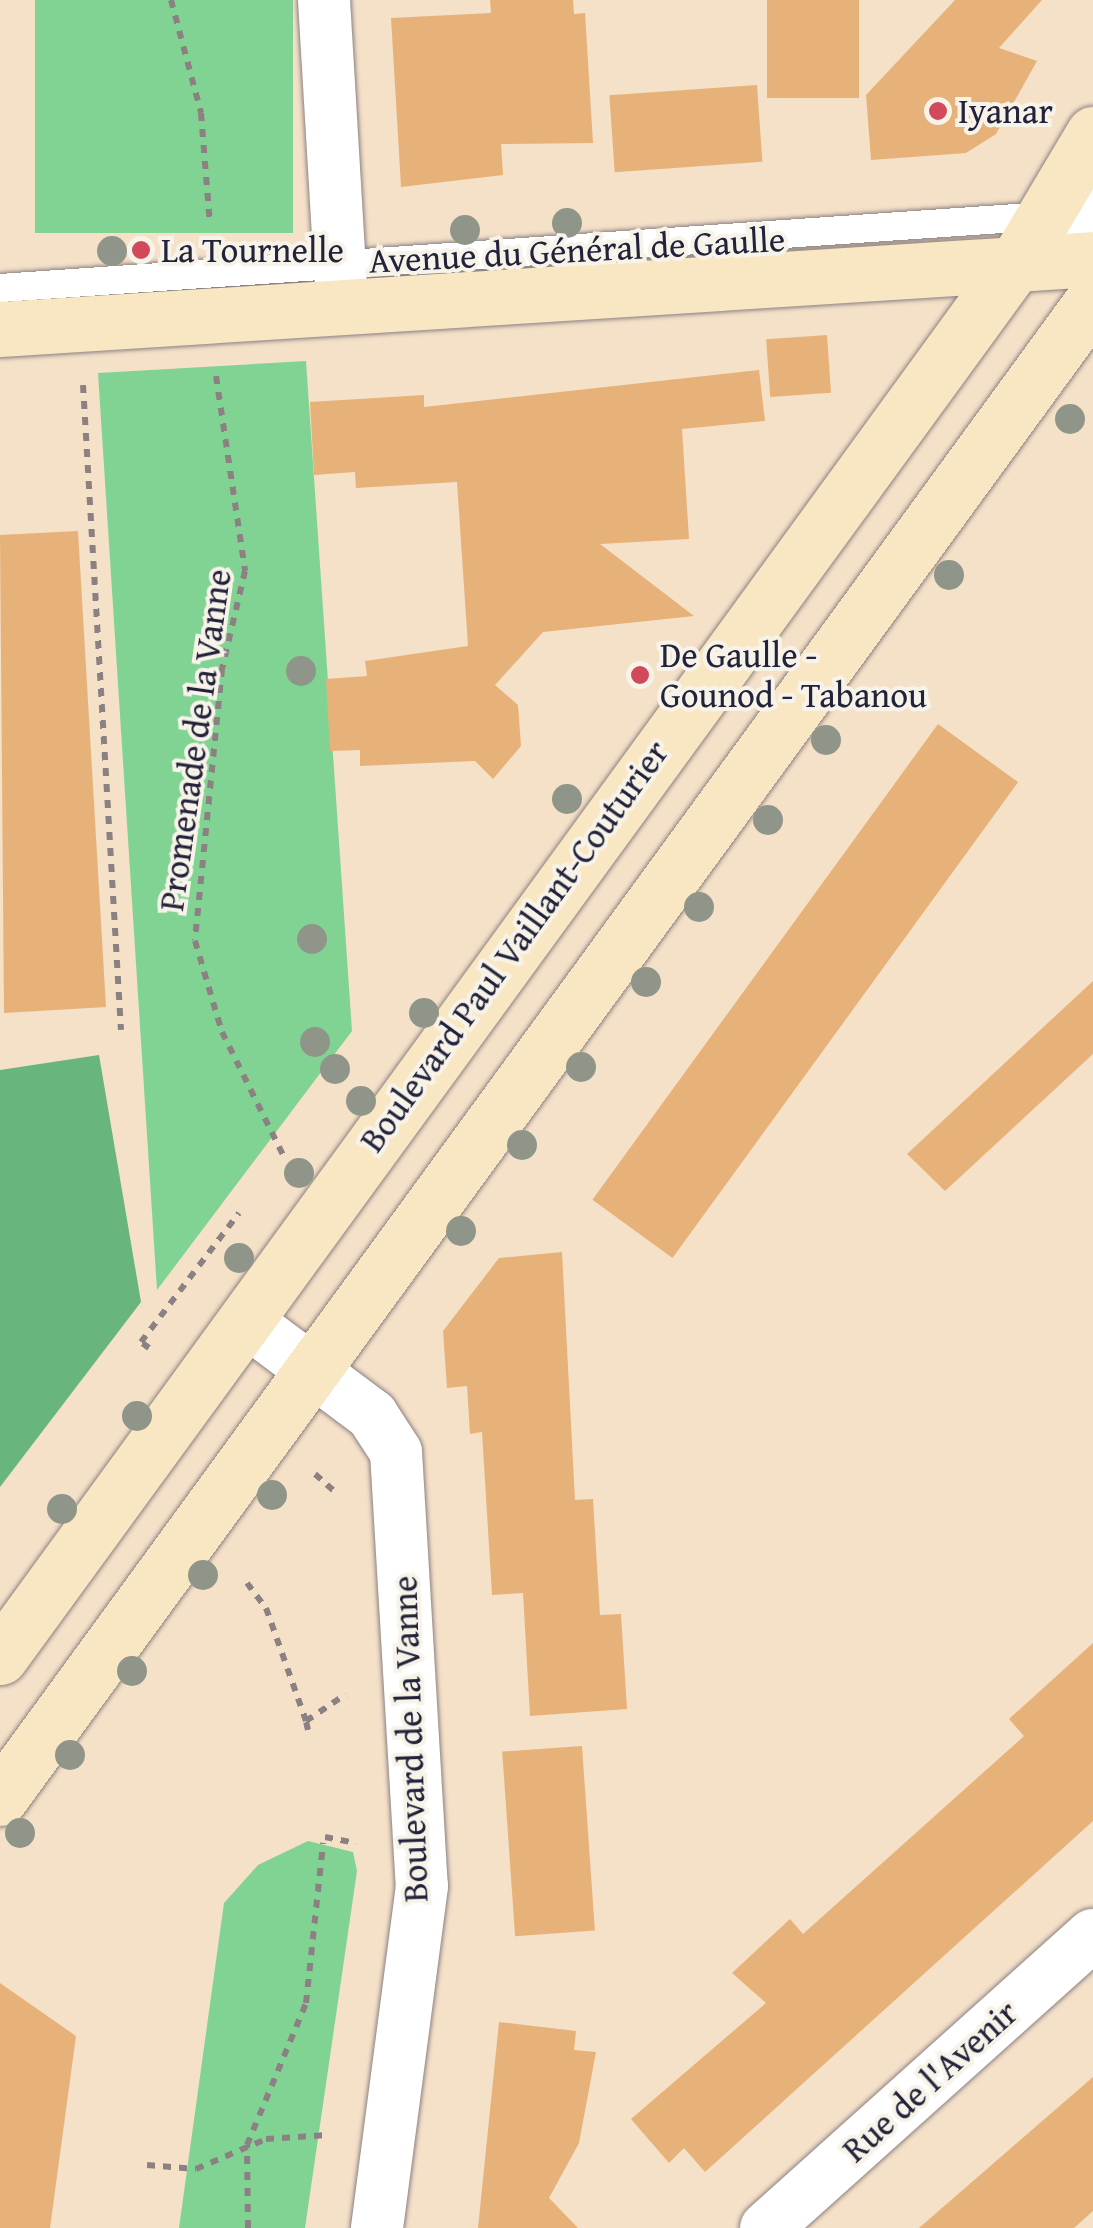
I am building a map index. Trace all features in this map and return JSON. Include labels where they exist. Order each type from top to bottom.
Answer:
[{"type":"main road","name":"Boulevard Paul Vaillant-Couturier","points":[[0,1657],[1018,260],[1070,213],[1093,134]]},
{"type":"main road","name":"Avenue du Général de Gaulle","points":[[0,329],[79,324],[340,286],[1093,259]]},
{"type":"main road","points":[[0,1798],[309,1368],[1093,300]]},
{"type":"street","points":[[324,0],[340,286]]},
{"type":"street","name":"Boulevard de la Vanne","points":[[245,1320],[387,1430],[398,1475],[422,1886],[377,2228]]},
{"type":"street","name":"Rue de l'Avenir","points":[[766,2228],[1093,1935]]},
{"type":"lane","name":"Avenue du Général de Gaulle","points":[[0,288],[340,286],[1070,213]]},
{"type":"path","points":[[171,0],[202,113],[210,235]]},
{"type":"path","points":[[79,324],[121,1030]]},
{"type":"path","name":"Promenade de la Vanne","points":[[214,360],[244,571],[222,669],[194,941],[222,1032],[286,1151],[275,1165]]},
{"type":"path","points":[[155,1353],[141,1342],[244,1207]]},
{"type":"path","points":[[247,1583],[266,1608],[306,1725],[355,1683]]},
{"type":"path","points":[[248,2228],[247,2145],[306,2003],[324,1840],[368,1851]]},
{"type":"path","points":[[146,2165],[196,2169],[247,2145],[336,2135]]},
{"type":"green space","points":[[35,0],[293,0],[293,233],[35,233]]},
{"type":"green space","points":[[306,361],[352,1031],[157,1290],[98,373]]},
{"type":"green space","points":[[99,1055],[141,1302],[0,1487],[0,1070]]},
{"type":"green space","points":[[308,1841],[353,1852],[357,1871],[305,2228],[179,2228],[224,1903],[258,1865]]},
{"type":"building","points":[[490,0],[573,0],[574,14],[585,13],[593,143],[501,144],[503,175],[401,187],[391,18],[491,13]]},
{"type":"building","points":[[767,0],[859,0],[859,98],[767,98]]},
{"type":"building","name":"Iyanar","points":[[955,0],[1042,0],[999,48],[1037,61],[996,134],[966,153],[871,160],[866,95]]},
{"type":"building","points":[[757,85],[762,162],[615,172],[609,95]]},
{"type":"building","points":[[827,335],[831,393],[770,397],[766,339]]},
{"type":"building","points":[[759,370],[765,421],[682,429],[689,539],[600,544],[694,616],[543,632],[495,685],[518,705],[521,746],[493,779],[475,761],[360,766],[360,750],[330,751],[326,679],[367,676],[365,661],[468,646],[457,482],[356,488],[355,472],[314,475],[310,402],[424,395],[424,407]]},
{"type":"building","points":[[78,531],[106,1007],[4,1013],[0,535]]},
{"type":"building","points":[[938,724],[1018,782],[672,1258],[592,1200]]},
{"type":"building","points":[[1093,981],[1093,1054],[945,1191],[907,1154]]},
{"type":"building","points":[[562,1252],[575,1500],[593,1499],[600,1615],[621,1614],[627,1709],[530,1716],[523,1593],[492,1595],[482,1432],[470,1434],[467,1386],[447,1388],[443,1331],[499,1258]]},
{"type":"building","points":[[1093,1643],[1093,1821],[705,2172],[684,2148],[669,2163],[631,2119],[766,2003],[732,1973],[790,1919],[803,1934],[1024,1736],[1009,1719]]},
{"type":"building","points":[[582,1746],[595,1931],[515,1936],[502,1752]]},
{"type":"building","points":[[0,1983],[76,2036],[50,2228],[0,2228]]},
{"type":"building","points":[[499,2022],[576,2031],[574,2050],[596,2052],[579,2143],[549,2198],[578,2228],[478,2228]]},
{"type":"building","points":[[1093,2077],[1093,2211],[1074,2228],[919,2228]]},
{"type":"place","name":"Iyanar","points":[[938,111]]},
{"type":"place","name":"La Tournelle","points":[[141,250]]},
{"type":"place","name":"De Gaulle - Gounod - Tabanou","points":[[640,675]]}]
